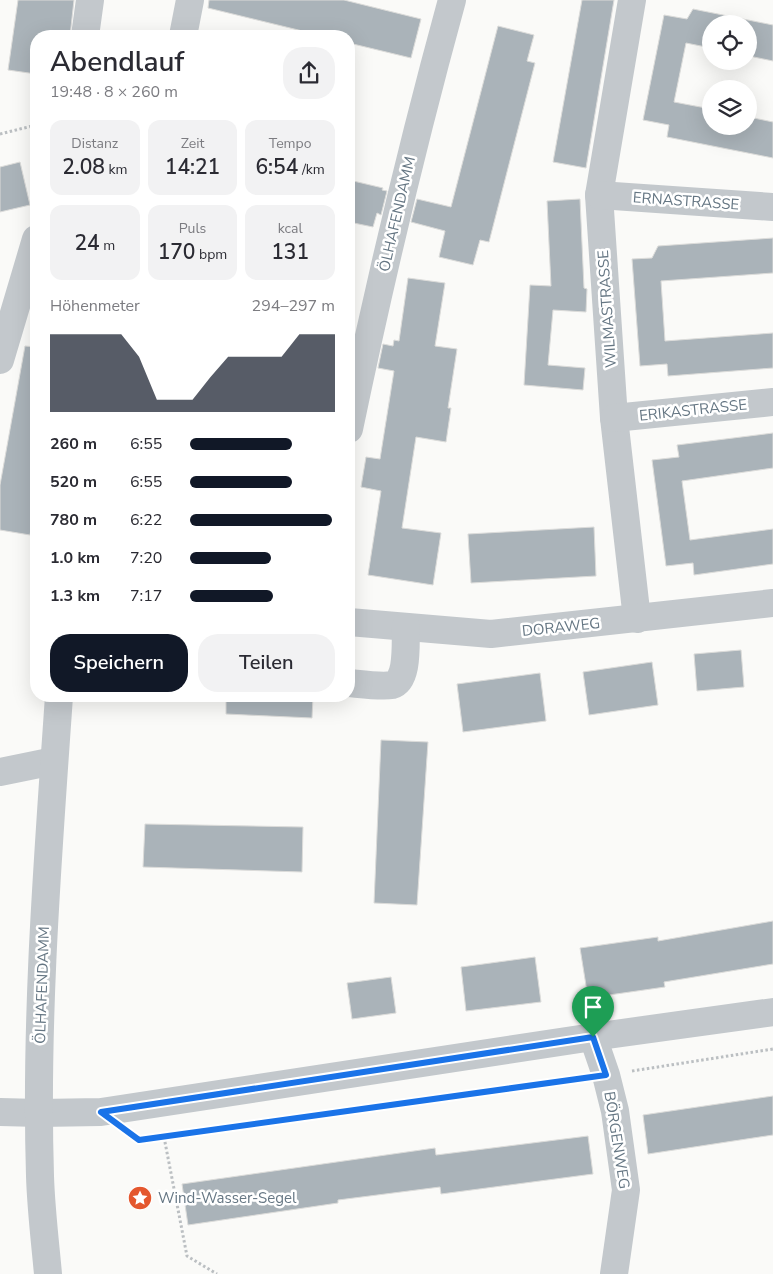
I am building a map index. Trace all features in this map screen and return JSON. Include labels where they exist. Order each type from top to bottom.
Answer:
[{"type":"street","points":[[86,30],[90,0]]},
{"type":"street","points":[[184,30],[190,0]]},
{"type":"street","name":"ÖLHAFENDAMM","points":[[355,401],[424,103],[452,0]]},
{"type":"street","name":"WILMASTRASSE","points":[[632,0],[599,195],[614,418],[637,619]]},
{"type":"street","name":"ERNASTRASSE","points":[[599,195],[773,207]]},
{"type":"street","points":[[0,360],[30,259]]},
{"type":"street","name":"ERIKASTRASSE","points":[[614,418],[773,402]]},
{"type":"street","name":"DORAWEG","points":[[355,623],[490,634],[637,619],[773,609]]},
{"type":"street","points":[[355,683],[391,685],[400,681],[404,674],[406,627]]},
{"type":"street","name":"ÖLHAFENDAMM","points":[[48,1274],[40,1178],[39,1057],[43,950],[59,702]]},
{"type":"street","points":[[0,772],[54,761]]},
{"type":"street","points":[[0,1112],[101,1112],[593,1037],[773,1012]]},
{"type":"street","name":"BÖRGENWEG","points":[[593,1037],[606,1075],[615,1111],[626,1190],[614,1274]]},
{"type":"path","points":[[0,134],[30,126]]},
{"type":"path","points":[[101,1112],[139,1140],[773,1050]]},
{"type":"path","points":[[164,1137],[187,1256],[217,1274]]},
{"type":"building","points":[[18,0],[74,0],[71,30],[30,30],[30,73],[8,70]]},
{"type":"building","points":[[209,0],[344,0],[421,19],[411,58],[355,44],[355,30],[298,30],[208,8]]},
{"type":"building","points":[[582,0],[614,0],[586,168],[553,162]]},
{"type":"building","points":[[693,9],[723,15],[702,15],[702,46],[686,43],[674,102],[702,107],[702,135],[757,135],[757,119],[773,122],[773,158],[667,137],[669,125],[643,120],[664,15],[687,19]]},
{"type":"building","points":[[757,22],[773,25],[773,61],[757,58]]},
{"type":"building","points":[[498,26],[534,35],[527,61],[535,63],[489,242],[480,240],[473,265],[439,257],[445,231],[411,222],[417,199],[451,207]]},
{"type":"building","points":[[20,162],[30,205],[0,212],[0,167]]},
{"type":"building","points":[[355,181],[383,188],[382,190],[387,191],[381,215],[377,213],[373,227],[355,223]]},
{"type":"building","points":[[580,199],[584,288],[587,289],[586,312],[553,310],[548,365],[585,368],[583,390],[524,385],[530,285],[551,286],[547,201]]},
{"type":"building","points":[[773,238],[773,273],[661,281],[665,341],[773,333],[773,368],[668,376],[667,364],[640,366],[632,259],[652,258],[658,246]]},
{"type":"building","points":[[408,278],[445,283],[435,346],[457,349],[448,408],[451,408],[446,442],[416,437],[402,528],[441,533],[433,585],[368,575],[381,491],[361,487],[366,457],[380,459],[394,371],[378,368],[383,344],[393,346],[394,340],[399,341]]},
{"type":"building","points":[[25,346],[30,346],[30,535],[0,530],[0,485]]},
{"type":"building","points":[[773,433],[773,468],[682,481],[690,540],[773,529],[773,564],[694,575],[693,563],[666,566],[652,460],[679,457],[677,445]]},
{"type":"building","points":[[594,527],[596,576],[471,583],[468,534]]},
{"type":"building","points":[[741,650],[744,687],[697,691],[694,654]]},
{"type":"building","points":[[652,662],[658,705],[589,715],[583,672]]},
{"type":"building","points":[[540,673],[546,721],[463,732],[457,684]]},
{"type":"building","points":[[226,702],[313,702],[312,718],[226,714]]},
{"type":"building","points":[[381,740],[428,742],[417,905],[374,903]]},
{"type":"building","points":[[145,824],[303,827],[302,872],[143,867]]},
{"type":"building","points":[[773,921],[773,964],[664,982],[665,987],[588,998],[580,948],[658,937],[658,941]]},
{"type":"building","points":[[535,957],[541,1002],[466,1011],[461,967]]},
{"type":"building","points":[[391,977],[396,1013],[352,1019],[347,983]]},
{"type":"building","points":[[773,1096],[773,1135],[648,1154],[643,1115]]},
{"type":"building","points":[[588,1136],[593,1174],[441,1194],[440,1187],[338,1200],[338,1203],[188,1225],[182,1184],[435,1148],[436,1155]]},
{"type":"place","name":"Wind-Wasser-Segel","points":[[140,1198]]},
{"type":"route","points":[[593,1037],[606,1075],[139,1140],[101,1112],[387,1069],[593,1037]]}]
